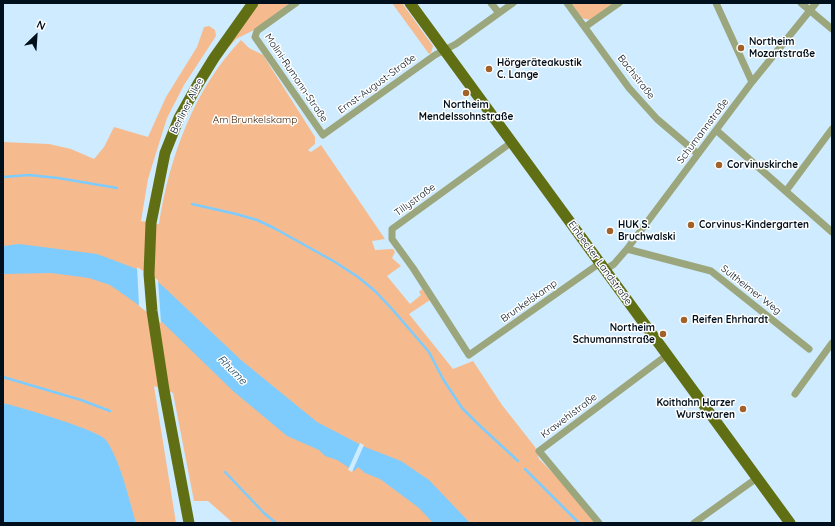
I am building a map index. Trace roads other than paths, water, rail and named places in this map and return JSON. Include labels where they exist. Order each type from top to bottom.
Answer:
[{"type":"main road","name":"Berliner Allee","points":[[189,523],[164,390],[152,311],[149,274],[151,223],[165,154],[179,118],[214,58],[253,3]]},
{"type":"main road","name":"Einbecker Landstraße","points":[[410,3],[790,523]]},
{"type":"street","name":"Molini-Rumann-Straße","points":[[296,3],[257,31],[255,36],[323,135]]},
{"type":"street","points":[[491,3],[499,13]]},
{"type":"street","name":"Ernst-August-Straße","points":[[323,135],[435,54],[456,44],[513,3]]},
{"type":"street","name":"Bachstraße","points":[[567,3],[629,88],[657,119],[698,154]]},
{"type":"street","points":[[585,27],[619,3]]},
{"type":"street","points":[[716,3],[752,82]]},
{"type":"street","points":[[801,3],[832,29]]},
{"type":"street","name":"Schumannstraße","points":[[603,267],[614,264],[627,249],[752,82],[816,3]]},
{"type":"street","points":[[786,191],[832,129]]},
{"type":"street","points":[[716,130],[832,232]]},
{"type":"street","name":"Tillystraße","points":[[469,355],[413,268],[392,239],[392,229],[512,142]]},
{"type":"street","name":"Sultheimer Weg","points":[[627,249],[711,271],[809,349]]},
{"type":"street","name":"Brunkelskamp","points":[[469,355],[603,267]]},
{"type":"street","points":[[795,394],[832,343]]},
{"type":"street","name":"Krawehlstraße","points":[[599,523],[539,451],[667,355]]},
{"type":"street","points":[[694,523],[757,478]]},
{"type":"water","name":"Rhume","points":[[19,244],[97,254],[137,269],[158,282],[241,360],[317,422],[365,447],[401,461],[429,480],[470,523],[433,523],[419,508],[380,479],[365,473],[358,467],[354,471],[337,460],[325,456],[319,450],[287,436],[233,391],[160,320],[110,285],[89,278],[51,273],[3,274],[3,246]]},
{"type":"water","points":[[3,403],[75,425],[106,440],[120,469],[136,523],[3,523]]},
{"type":"waterway","points":[[3,177],[29,175],[58,178],[117,188]]},
{"type":"waterway","points":[[192,204],[257,220],[335,262],[358,277],[375,291],[429,352],[443,379],[462,408],[518,461]]},
{"type":"waterway","points":[[3,377],[81,400],[110,411]]},
{"type":"waterway","points":[[525,469],[579,523]]},
{"type":"waterway","points":[[225,472],[264,513],[276,523]]},
{"type":"place","name":"Northeim Mozartstraße","points":[[741,48]]},
{"type":"place","name":"Hörgeräteakustik C. Lange","points":[[489,69]]},
{"type":"place","name":"Northeim Mendelssohnstraße","points":[[466,93]]},
{"type":"place","name":"Corvinuskirche","points":[[719,165]]},
{"type":"place","name":"Corvinus-Kindergarten","points":[[691,225]]},
{"type":"place","name":"HUK S. Bruchwalski","points":[[610,231]]},
{"type":"place","name":"Reifen Ehrhardt","points":[[684,320]]},
{"type":"place","name":"Northeim Schumannstraße","points":[[663,334]]},
{"type":"place","name":"Koithahn Harzer Wurstwaren","points":[[743,409]]},
{"type":"park label","name":"Am Brunkelskamp","points":[[255,120]]}]
